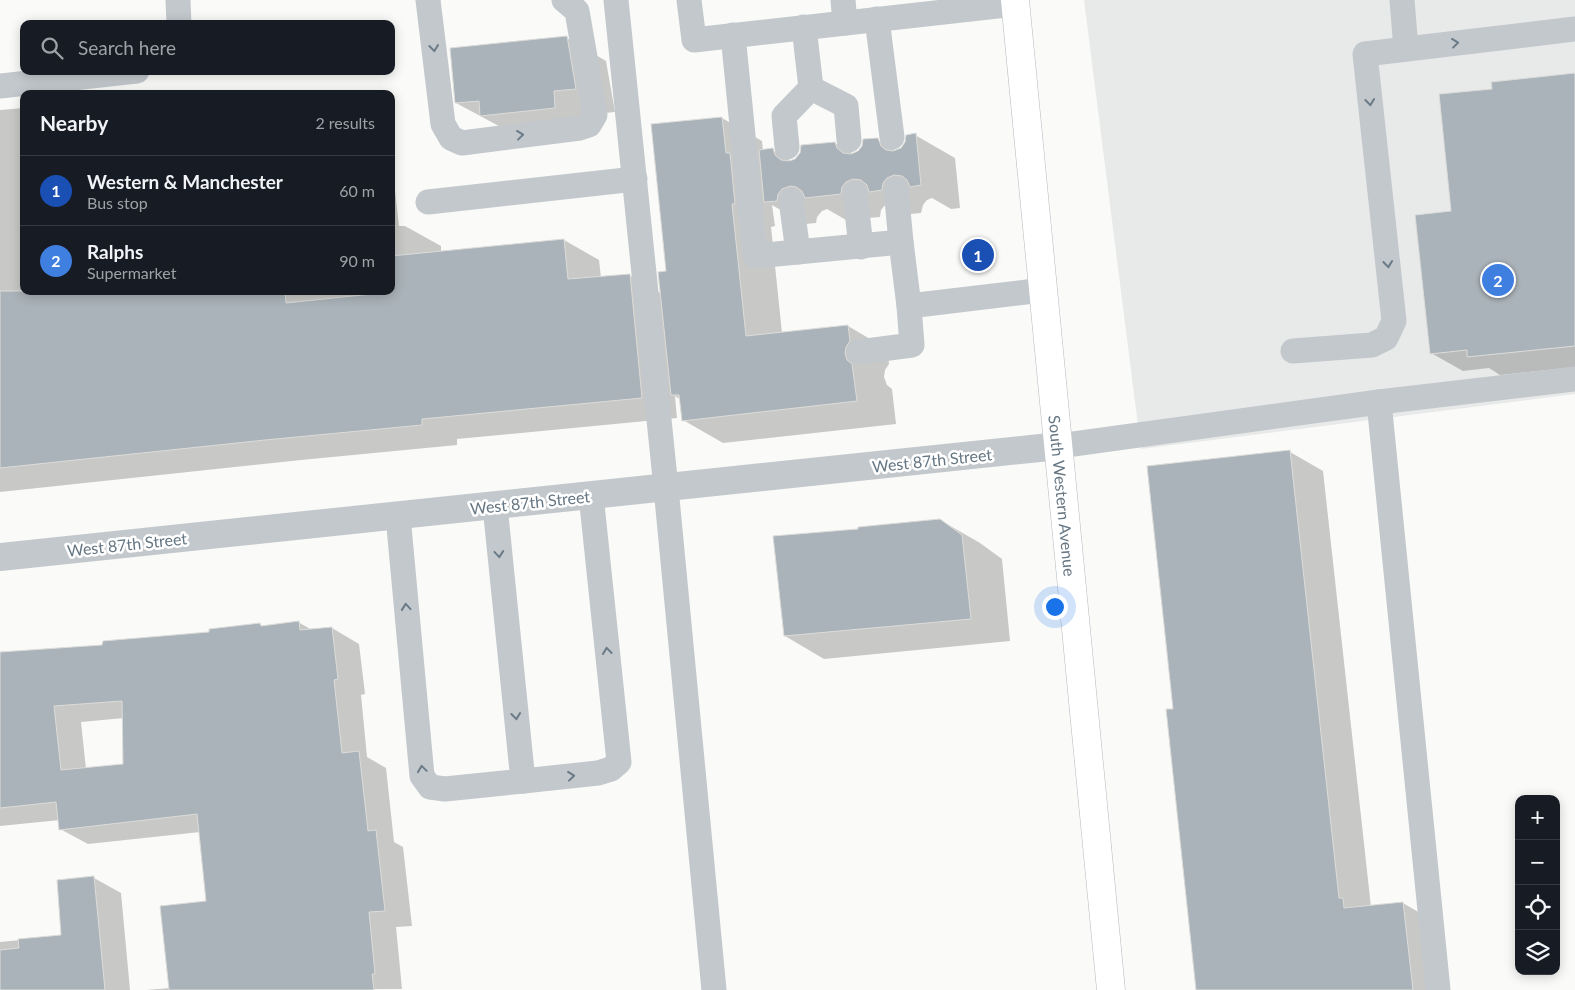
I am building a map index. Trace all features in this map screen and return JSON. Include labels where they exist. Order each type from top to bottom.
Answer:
[{"type":"main road","name":"South Western Avenue","points":[[1015,2],[1111,990]]},
{"type":"street","name":"West 87th Street","points":[[0,557],[1059,446]]},
{"type":"lane","points":[[178,0],[179,20]]},
{"type":"lane","points":[[428,0],[443,124],[451,138],[462,142],[580,128],[589,125],[594,116],[570,6]]},
{"type":"lane","points":[[616,0],[666,488],[714,990]]},
{"type":"lane","points":[[689,0],[694,40],[804,27],[844,12],[877,19],[1015,2]]},
{"type":"lane","points":[[1402,0],[1406,49]]},
{"type":"lane","points":[[877,19],[892,137]]},
{"type":"lane","points":[[804,27],[811,88]]},
{"type":"lane","points":[[1293,351],[1372,344],[1386,338],[1394,321],[1365,54],[1575,28]]},
{"type":"lane","points":[[733,36],[754,256],[901,242]]},
{"type":"lane","points":[[0,86],[100,75]]},
{"type":"lane","points":[[811,88],[846,106],[849,140]]},
{"type":"lane","points":[[787,147],[784,116],[811,88]]},
{"type":"lane","points":[[428,202],[634,180]]},
{"type":"lane","points":[[859,352],[912,345],[896,189]]},
{"type":"lane","points":[[855,193],[861,247]]},
{"type":"lane","points":[[791,200],[798,252]]},
{"type":"lane","points":[[909,306],[1044,290]]},
{"type":"lane","points":[[1059,446],[1378,402],[1575,379]]},
{"type":"lane","points":[[1378,402],[1438,990]]},
{"type":"lane","points":[[398,516],[422,776],[430,787],[445,789],[523,781],[598,773],[611,769],[619,762],[591,496]]},
{"type":"lane","points":[[495,506],[523,781]]},
{"type":"shaded area","points":[[1084,0],[1575,0],[1575,394],[1141,449]]},
{"type":"building","points":[[567,36],[576,89],[554,91],[555,108],[480,116],[479,101],[455,103],[450,48]]},
{"type":"building","points":[[1575,73],[1575,346],[1467,357],[1467,350],[1430,354],[1415,215],[1451,211],[1439,94],[1492,89],[1491,82]]},
{"type":"building","points":[[722,117],[726,153],[730,153],[735,204],[732,204],[746,336],[848,325],[850,341],[845,353],[847,360],[852,364],[857,401],[682,421],[679,395],[671,395],[658,272],[666,271],[651,124]]},
{"type":"building","points":[[916,133],[921,185],[910,187],[907,180],[902,176],[894,175],[887,178],[883,183],[882,190],[869,192],[867,185],[861,180],[853,179],[846,182],[842,187],[841,194],[805,198],[802,191],[790,186],[782,189],[778,194],[777,201],[764,202],[759,150],[773,148],[775,155],[781,160],[789,161],[795,159],[800,153],[801,145],[835,142],[837,148],[843,153],[851,154],[858,151],[862,146],[863,139],[878,138],[881,146],[886,150],[893,151],[901,148],[905,142],[906,135]]},
{"type":"building","points":[[564,239],[568,279],[630,274],[642,398],[422,419],[422,425],[0,468],[0,291],[20,291],[20,295],[285,295],[286,303],[362,295],[395,295],[395,256]]},
{"type":"building","points":[[1290,450],[1339,898],[1343,898],[1344,908],[1403,902],[1413,990],[1196,990],[1166,709],[1173,709],[1147,466]]},
{"type":"building","points":[[940,519],[962,535],[971,619],[784,636],[773,536],[858,529],[858,527]]},
{"type":"building","points":[[299,621],[300,630],[332,627],[338,679],[334,680],[342,753],[359,751],[368,831],[376,830],[385,911],[369,912],[375,974],[372,974],[374,990],[169,990],[160,906],[206,901],[197,814],[59,830],[56,802],[0,808],[0,652],[102,645],[103,641],[209,632],[209,629],[260,623],[261,626]],"holes":[[[122,701],[123,764],[61,770],[54,706]]]},
{"type":"building","points":[[94,876],[105,990],[0,990],[0,950],[19,948],[18,939],[61,935],[57,880]]},
{"type":"place","name":"Western & Manchester","points":[[978,255]]},
{"type":"place","name":"Ralphs","points":[[1498,280]]}]
